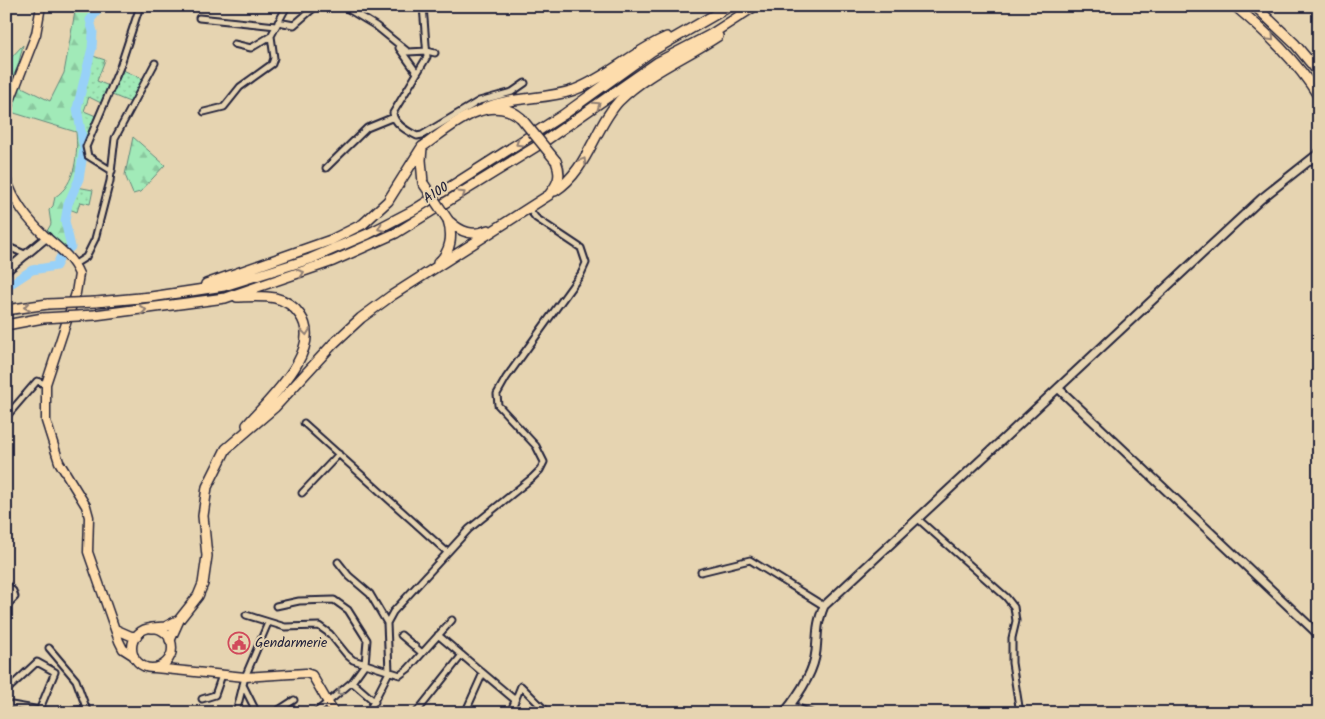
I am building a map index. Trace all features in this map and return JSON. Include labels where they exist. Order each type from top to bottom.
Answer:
[{"type":"highway","name":"A100","points":[[6,310],[48,304],[151,297],[224,286],[310,259],[391,224],[563,115],[652,51],[730,6]]},
{"type":"highway","points":[[1235,6],[1266,33],[1291,59],[1319,97]]},
{"type":"highway","points":[[1254,6],[1295,44],[1319,73]]},
{"type":"highway","name":"A100","points":[[6,325],[43,318],[94,315],[225,298],[333,261],[396,233],[542,144],[658,62],[751,9]]},
{"type":"highway","points":[[226,449],[275,407],[333,344],[361,318],[549,195],[573,175],[605,120],[620,101],[670,64],[723,32],[751,9]]},
{"type":"highway","points":[[151,297],[212,282],[245,271],[330,240],[363,224],[388,201],[422,147],[464,119],[497,103],[546,97],[574,90],[604,75],[651,44],[707,20]]},
{"type":"highway","points":[[485,108],[507,109],[521,118],[556,162],[559,177],[557,185],[549,195]]},
{"type":"highway","points":[[422,147],[420,160],[423,183],[448,220],[457,229],[474,234],[482,233],[504,223]]},
{"type":"highway","points":[[416,281],[443,259],[446,254],[451,229],[448,220]]},
{"type":"highway","points":[[171,644],[179,620],[191,606],[202,584],[207,556],[203,516],[207,487],[226,449],[300,360],[308,338],[302,317],[286,301],[264,296],[225,298]]},
{"type":"highway","points":[[152,628],[165,627],[179,620]]},
{"type":"main road","points":[[6,111],[36,34],[41,6]]},
{"type":"main road","points":[[784,713],[813,661],[815,633],[824,606],[1261,199],[1316,156]]},
{"type":"main road","points":[[6,178],[19,208],[47,238],[68,256],[75,264],[79,274],[76,293],[46,384],[46,421],[59,462],[86,506],[89,517],[88,552],[114,629],[123,649],[134,656],[142,665],[155,668],[245,676],[306,673],[312,675],[334,713]]},
{"type":"main road","points":[[6,270],[47,238]]},
{"type":"main road","points":[[1058,388],[1319,635]]},
{"type":"main road","points":[[114,629],[131,636],[137,636],[152,628],[163,631],[171,644],[173,658],[182,669]]},
{"type":"main road","points":[[134,656],[132,645],[137,636]]},
{"type":"main road","points":[[155,668],[169,659],[171,644]]},
{"type":"street","points":[[112,171],[88,156],[86,147],[120,67],[140,6]]},
{"type":"street","points":[[234,44],[251,48],[271,36],[287,6]]},
{"type":"street","points":[[199,18],[294,25],[316,6]]},
{"type":"street","points":[[343,6],[376,26],[408,52],[428,51],[434,53]]},
{"type":"street","points":[[417,136],[401,126],[394,117],[396,107],[427,57],[423,6]]},
{"type":"street","points":[[204,112],[224,107],[240,86],[271,66],[274,58],[271,36]]},
{"type":"street","points":[[394,42],[417,73]]},
{"type":"street","points":[[75,264],[86,258],[95,238],[112,171],[115,138],[155,63]]},
{"type":"street","points":[[417,136],[479,101],[512,92],[525,83]]},
{"type":"street","points":[[326,168],[360,133],[373,124],[394,117]]},
{"type":"street","points":[[417,136],[416,142],[422,147]]},
{"type":"street","points":[[387,623],[399,603],[447,552],[492,508],[540,470],[544,462],[536,446],[498,405],[497,394],[506,378],[582,274],[586,263],[581,248],[536,218],[528,208]]},
{"type":"street","points":[[6,246],[27,254]]},
{"type":"street","points":[[6,417],[37,381],[46,384]]},
{"type":"street","points":[[304,423],[447,552]]},
{"type":"street","points":[[302,493],[338,454]]},
{"type":"street","points":[[918,518],[1006,597],[1014,607],[1016,621],[1012,638],[1012,663],[1020,713]]},
{"type":"street","points":[[701,572],[750,560],[824,606]]},
{"type":"street","points":[[338,562],[349,576],[370,594],[387,623],[389,672],[368,713]]},
{"type":"street","points":[[6,584],[14,591],[15,597],[6,606]]},
{"type":"street","points":[[276,606],[299,601],[334,600],[348,610],[367,640],[365,664],[352,682],[315,713]]},
{"type":"street","points":[[246,615],[285,628],[319,626],[330,634],[347,655],[365,664],[400,675],[452,620]]},
{"type":"street","points":[[236,713],[245,676],[268,623]]},
{"type":"street","points":[[401,635],[422,653]]},
{"type":"street","points":[[438,635],[515,700]]},
{"type":"street","points":[[6,704],[58,713],[87,711],[76,680],[49,648]]},
{"type":"street","points":[[416,713],[462,655]]},
{"type":"street","points":[[6,691],[37,662],[55,672],[39,711]]},
{"type":"street","points":[[465,713],[483,673]]},
{"type":"street","points":[[202,699],[216,695],[222,675]]},
{"type":"street","points":[[352,682],[375,702]]},
{"type":"street","points":[[243,685],[254,711]]},
{"type":"street","points":[[510,713],[521,686],[548,713]]},
{"type":"street","points":[[274,713],[294,700]]},
{"type":"street","points":[[790,705],[811,713]]},
{"type":"green space","points":[[76,6],[101,6],[90,20],[92,31],[91,50],[77,104],[84,154],[63,213],[62,226],[68,241],[66,249],[46,233],[51,224],[49,210],[53,206],[55,197],[67,184],[74,168],[77,149],[76,132],[11,112],[20,86],[50,101],[64,73]]},
{"type":"green space","points":[[23,45],[18,66],[6,93],[6,63]]},
{"type":"green space","points":[[93,56],[105,60],[97,81],[109,86],[101,103],[89,97],[84,111],[96,116],[85,143],[79,98]]},
{"type":"green space","points":[[123,70],[143,79],[132,103],[112,95]]},
{"type":"green space","points":[[133,137],[165,165],[140,192],[133,194],[125,175]]},
{"type":"green space","points":[[77,187],[93,190],[90,204],[80,202],[77,212],[69,209]]},
{"type":"waterway","points":[[6,287],[32,270],[56,266],[61,256],[71,247],[65,221],[68,204],[79,179],[84,149],[77,108],[92,48],[93,32],[90,20],[101,6]]},
{"type":"place","name":"Gendarmerie","points":[[239,643]]}]
